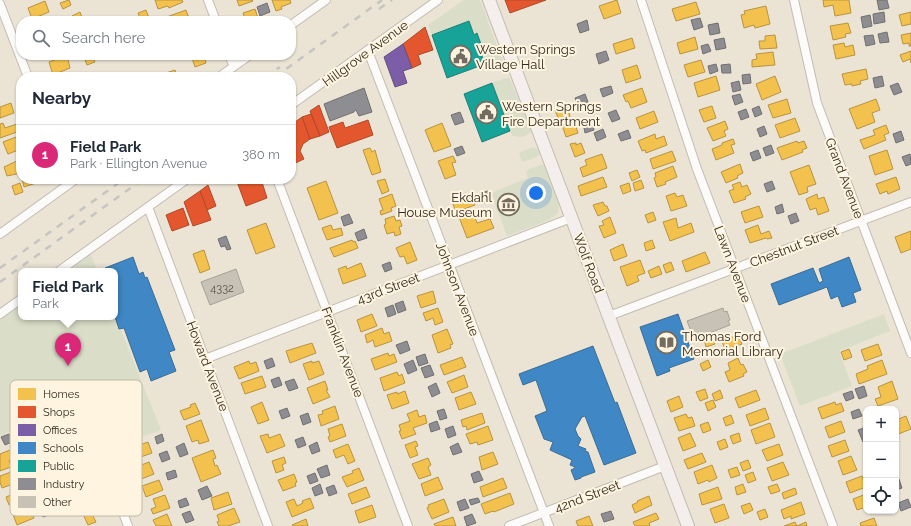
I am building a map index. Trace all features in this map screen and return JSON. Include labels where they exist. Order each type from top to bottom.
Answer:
[{"type":"main road","name":"Wolf Road","points":[[489,0],[688,526]]},
{"type":"street","points":[[208,0],[214,16]]},
{"type":"street","points":[[296,21],[326,0]]},
{"type":"street","name":"Hillgrove Avenue","points":[[296,101],[438,0]]},
{"type":"street","name":"Lawn Avenue","points":[[641,0],[695,163],[833,526]]},
{"type":"street","name":"Grand Avenue","points":[[794,0],[817,103],[911,353]]},
{"type":"street","points":[[0,4],[16,46]]},
{"type":"street","name":"Johnson Avenue","points":[[368,51],[549,526]]},
{"type":"street","points":[[21,60],[26,72]]},
{"type":"street","points":[[231,60],[234,66]]},
{"type":"street","points":[[226,72],[243,60]]},
{"type":"street","points":[[0,234],[65,184]]},
{"type":"street","points":[[63,268],[180,184]]},
{"type":"street","name":"Franklin Avenue","points":[[279,184],[408,526]]},
{"type":"street","name":"Chestnut Street","points":[[609,316],[911,202]]},
{"type":"street","name":"Howard Avenue","points":[[148,207],[268,526]]},
{"type":"street","name":"43rd Street","points":[[205,359],[571,218]]},
{"type":"street","points":[[0,314],[18,301]]},
{"type":"street","name":"42nd Street","points":[[509,526],[665,466]]},
{"type":"street","points":[[124,516],[128,526]]},
{"type":"green space","points":[[464,0],[480,0],[504,65],[501,69],[493,61],[485,64],[476,34],[474,35],[469,21],[432,35],[428,25]]},
{"type":"green space","points":[[509,77],[532,131],[522,137],[512,135],[492,83]]},
{"type":"green space","points":[[533,147],[538,149],[540,153],[537,157],[522,162],[519,153]]},
{"type":"green space","points":[[544,165],[559,204],[558,213],[549,220],[507,236],[491,193],[528,178],[526,172],[529,169]]},
{"type":"green space","points":[[90,252],[96,268],[68,268]]},
{"type":"green space","points":[[18,305],[18,320],[117,320],[141,380],[10,380],[10,432],[0,436],[0,319]]},
{"type":"green space","points":[[884,314],[890,331],[839,351],[852,386],[800,406],[780,354]]},
{"type":"green space","points":[[142,382],[161,430],[142,437]]},
{"type":"building: Homes","points":[[69,0],[71,5],[63,9],[60,3]]},
{"type":"building: Homes","points":[[155,0],[182,0],[183,2],[169,8],[168,6],[158,9]]},
{"type":"building: Homes","points":[[237,0],[253,1],[239,6]]},
{"type":"building: Homes","points":[[272,0],[290,0],[291,3],[276,11]]},
{"type":"building: Homes","points":[[617,0],[621,13],[604,19],[599,6]]},
{"type":"building: Homes","points":[[823,0],[849,0],[851,13],[835,16],[833,5],[824,7]]},
{"type":"building: Homes","points":[[45,1],[49,12],[39,16],[31,16],[28,8]]},
{"type":"building: Homes","points":[[696,2],[700,14],[676,21],[672,9]]},
{"type":"building: Homes","points":[[766,6],[770,24],[755,28],[754,25],[744,28],[741,15],[745,14],[744,11]]},
{"type":"building: Homes","points":[[255,9],[257,16],[244,16],[243,13]]},
{"type":"building: Homes","points":[[146,10],[148,16],[139,16],[138,13]]},
{"type":"building: Homes","points":[[186,10],[188,16],[170,16]]},
{"type":"building: Homes","points":[[80,12],[82,16],[72,16]]},
{"type":"building: Homes","points":[[911,12],[911,24],[902,26],[899,15]]},
{"type":"building: Homes","points":[[848,23],[851,33],[845,34],[846,37],[833,40],[830,26]]},
{"type":"building: Homes","points":[[911,33],[911,46],[909,46],[909,43],[903,44],[901,35]]},
{"type":"building: Homes","points":[[775,35],[777,48],[760,49],[759,41],[765,41],[765,36]]},
{"type":"building: Homes","points":[[695,37],[698,49],[680,54],[677,43]]},
{"type":"building: Homes","points":[[632,38],[635,48],[616,54],[613,44]]},
{"type":"building: Homes","points":[[844,43],[845,47],[853,45],[855,55],[836,59],[833,45]]},
{"type":"building: Homes","points":[[911,51],[911,63],[910,59],[903,62],[900,55]]},
{"type":"building: Homes","points":[[773,52],[775,65],[752,67],[752,60],[757,59],[756,54]]},
{"type":"building: Homes","points":[[54,60],[68,60],[70,68],[60,72],[52,72],[49,62]]},
{"type":"building: Homes","points":[[85,60],[94,60],[95,62],[87,65]]},
{"type":"building: Homes","points":[[193,60],[205,60],[206,63],[195,67]]},
{"type":"building: Homes","points":[[701,60],[705,72],[688,77],[684,65]]},
{"type":"building: Homes","points":[[637,65],[641,78],[626,83],[622,70]]},
{"type":"building: Homes","points":[[866,69],[868,79],[860,81],[861,84],[852,86],[852,84],[845,85],[842,74]]},
{"type":"building: Homes","points":[[716,76],[720,90],[698,97],[694,83]]},
{"type":"building: Homes","points":[[775,76],[781,92],[762,100],[756,84]]},
{"type":"building: Homes","points":[[642,88],[647,102],[631,108],[623,95]]},
{"type":"building: Homes","points":[[787,99],[791,113],[773,118],[768,105]]},
{"type":"building: Homes","points":[[876,99],[880,110],[872,113],[875,122],[857,129],[849,109]]},
{"type":"building: Homes","points":[[11,103],[14,113],[0,118],[0,107]]},
{"type":"building: Homes","points":[[566,105],[567,107],[572,105],[574,110],[569,112],[570,117],[559,121],[555,110]]},
{"type":"building: Homes","points":[[712,106],[716,118],[704,122],[699,110]]},
{"type":"building: Homes","points":[[654,111],[658,122],[640,129],[636,118]]},
{"type":"building: Homes","points":[[795,118],[800,131],[780,138],[775,125]]},
{"type":"building: Homes","points":[[574,121],[578,133],[566,137],[562,125]]},
{"type":"building: Homes","points":[[725,121],[728,129],[724,131],[726,136],[713,141],[707,128]]},
{"type":"building: Homes","points":[[3,123],[5,128],[16,124],[16,132],[0,138],[0,124]]},
{"type":"building: Homes","points":[[442,123],[451,146],[434,152],[425,130]]},
{"type":"building: Homes","points":[[886,125],[889,133],[884,135],[886,140],[864,149],[860,140],[875,135],[873,130]]},
{"type":"building: Homes","points":[[655,134],[656,139],[664,136],[667,145],[646,153],[645,150],[642,151],[638,141]]},
{"type":"building: Homes","points":[[16,137],[16,151],[8,154],[3,142]]},
{"type":"building: Homes","points":[[733,139],[735,144],[731,145],[734,153],[716,160],[712,149]]},
{"type":"building: Homes","points":[[797,141],[798,143],[804,141],[807,148],[802,150],[803,152],[782,160],[777,148]]},
{"type":"building: Homes","points":[[576,143],[576,145],[581,143],[585,153],[575,157],[570,144]]},
{"type":"building: Homes","points":[[370,148],[372,152],[375,150],[381,172],[372,175],[363,150]]},
{"type":"building: Homes","points":[[887,150],[893,169],[875,175],[869,156]]},
{"type":"building: Homes","points":[[672,151],[676,161],[653,169],[650,159]]},
{"type":"building: Homes","points":[[602,154],[607,168],[583,177],[580,168],[587,165],[585,160]]},
{"type":"building: Homes","points":[[453,156],[456,162],[452,163],[456,175],[445,179],[438,161]]},
{"type":"building: Homes","points":[[16,161],[16,174],[7,176],[4,167]]},
{"type":"building: Homes","points":[[740,164],[743,173],[737,176],[738,178],[726,183],[721,172]]},
{"type":"building: Homes","points":[[809,165],[816,184],[807,187],[808,192],[799,195],[790,172]]},
{"type":"building: Homes","points":[[673,166],[677,177],[665,182],[666,184],[657,187],[654,178],[656,177],[655,173]]},
{"type":"building: Homes","points":[[637,170],[640,177],[632,181],[629,173]]},
{"type":"building: Homes","points":[[603,177],[607,187],[581,196],[578,186]]},
{"type":"building: Homes","points":[[896,177],[900,189],[888,194],[887,191],[880,194],[876,184]]},
{"type":"building: Homes","points":[[385,179],[389,191],[382,194],[377,181]]},
{"type":"building: Homes","points":[[641,180],[644,188],[635,191],[633,183]]},
{"type":"building: Homes","points":[[326,181],[338,213],[319,220],[307,188]]},
{"type":"building: Homes","points":[[740,182],[742,187],[747,185],[751,194],[745,197],[746,199],[734,203],[729,191],[734,189],[732,185]]},
{"type":"building: Homes","points":[[629,183],[631,191],[623,194],[620,186]]},
{"type":"building: Homes","points":[[20,184],[23,192],[15,195],[12,186]]},
{"type":"building: Homes","points":[[23,184],[33,184],[24,187]]},
{"type":"building: Homes","points":[[466,193],[468,197],[471,196],[475,205],[456,212],[451,199]]},
{"type":"building: Homes","points":[[675,193],[677,197],[683,195],[687,206],[671,211],[666,196]]},
{"type":"building: Homes","points":[[392,194],[396,206],[391,208],[392,211],[381,215],[380,211],[383,210],[379,199]]},
{"type":"building: Homes","points":[[817,194],[818,199],[824,197],[829,211],[818,215],[816,208],[810,210],[806,199]]},
{"type":"building: Homes","points":[[603,202],[609,211],[598,216],[593,205]]},
{"type":"building: Homes","points":[[759,206],[763,217],[745,223],[741,212]]},
{"type":"building: Homes","points":[[473,212],[477,223],[490,219],[494,228],[467,238],[459,217]]},
{"type":"building: Homes","points":[[653,212],[656,220],[648,223],[645,215]]},
{"type":"building: Homes","points":[[394,216],[396,221],[400,220],[402,226],[399,227],[401,234],[395,236],[394,232],[387,234],[384,225],[386,224],[385,219]]},
{"type":"building: Homes","points":[[610,217],[616,233],[604,238],[599,226],[604,225],[602,221]]},
{"type":"building: Homes","points":[[676,218],[678,228],[691,223],[694,232],[670,241],[663,222]]},
{"type":"building: Homes","points":[[266,223],[275,247],[256,254],[247,230]]},
{"type":"building: Homes","points":[[331,225],[333,230],[341,228],[343,235],[327,240],[322,228]]},
{"type":"building: Homes","points":[[758,225],[761,234],[769,231],[772,238],[766,238],[750,243],[745,230]]},
{"type":"building: Homes","points":[[911,231],[911,249],[901,253],[895,237]]},
{"type":"building: Homes","points":[[352,240],[353,242],[355,241],[358,248],[334,257],[330,248]]},
{"type":"building: Homes","points":[[652,240],[655,248],[646,251],[644,243]]},
{"type":"building: Homes","points":[[410,242],[417,260],[407,264],[404,256],[400,257],[396,248]]},
{"type":"building: Homes","points":[[623,244],[627,256],[614,261],[610,250]]},
{"type":"building: Homes","points":[[204,250],[210,269],[200,273],[193,254]]},
{"type":"building: Homes","points":[[705,252],[710,263],[686,272],[682,261]]},
{"type":"building: Homes","points":[[640,260],[645,273],[637,276],[639,281],[627,286],[620,267]]},
{"type":"building: Homes","points":[[671,262],[674,270],[666,273],[663,265]]},
{"type":"building: Homes","points":[[361,263],[366,276],[343,284],[338,269],[346,266],[347,269]]},
{"type":"building: Homes","points":[[659,266],[662,274],[651,278],[648,271]]},
{"type":"building: Homes","points":[[433,291],[436,303],[421,308],[417,296]]},
{"type":"building: Homes","points":[[438,308],[443,322],[435,325],[433,318],[426,321],[423,313]]},
{"type":"building: Homes","points":[[372,314],[377,326],[361,332],[357,320]]},
{"type":"building: Homes","points":[[382,328],[384,334],[389,332],[392,341],[375,347],[373,340],[367,343],[365,335]]},
{"type":"building: Homes","points":[[447,329],[453,344],[450,345],[451,348],[438,353],[432,335]]},
{"type":"building: Homes","points":[[738,335],[742,344],[725,350],[722,341]]},
{"type":"building: Homes","points":[[712,336],[715,344],[706,347],[704,339]]},
{"type":"building: Homes","points":[[312,343],[316,353],[290,363],[286,351]]},
{"type":"building: Homes","points":[[878,344],[882,355],[865,361],[861,350]]},
{"type":"building: Homes","points":[[849,349],[852,357],[844,360],[841,352]]},
{"type":"building: Homes","points":[[388,353],[389,356],[394,354],[397,362],[375,370],[371,359]]},
{"type":"building: Homes","points":[[462,357],[466,367],[444,375],[440,365]]},
{"type":"building: Homes","points":[[738,358],[741,365],[743,364],[747,372],[743,374],[744,376],[729,382],[725,372],[730,370],[728,363]]},
{"type":"building: Homes","points":[[708,360],[711,367],[703,371],[700,364]]},
{"type":"building: Homes","points":[[882,360],[887,374],[859,384],[856,374],[868,369],[867,366]]},
{"type":"building: Homes","points":[[249,361],[250,364],[256,362],[259,371],[239,379],[234,367]]},
{"type":"building: Homes","points":[[312,361],[312,363],[319,361],[324,374],[309,380],[303,364]]},
{"type":"building: Homes","points":[[397,372],[399,376],[402,374],[405,383],[384,391],[380,378]]},
{"type":"building: Homes","points":[[464,375],[468,387],[452,393],[447,382]]},
{"type":"building: Homes","points":[[262,376],[266,387],[245,394],[241,383]]},
{"type":"building: Homes","points":[[325,381],[328,390],[326,390],[330,397],[313,404],[307,388]]},
{"type":"building: Homes","points":[[892,381],[898,399],[878,406],[875,399],[881,397],[878,387]]},
{"type":"building: Homes","points":[[705,389],[708,398],[700,401],[696,392]]},
{"type":"building: Homes","points":[[720,390],[723,398],[715,401],[712,394]]},
{"type":"building: Homes","points":[[756,390],[760,400],[739,408],[735,398]]},
{"type":"building: Homes","points":[[405,391],[409,403],[392,409],[387,395]]},
{"type":"building: Homes","points":[[471,392],[476,404],[459,410],[455,398]]},
{"type":"building: Homes","points":[[679,396],[683,407],[671,412],[667,401]]},
{"type":"building: Homes","points":[[713,400],[716,407],[708,411],[705,403]]},
{"type":"building: Homes","points":[[262,402],[269,420],[258,424],[251,407]]},
{"type":"building: Homes","points":[[835,402],[836,405],[841,403],[844,411],[822,419],[818,408]]},
{"type":"building: Homes","points":[[195,403],[200,414],[184,420],[180,411],[191,407],[190,405]]},
{"type":"building: Homes","points":[[335,406],[339,419],[321,426],[318,415],[323,414],[322,411]]},
{"type":"building: Homes","points":[[765,408],[769,419],[750,426],[746,415]]},
{"type":"building: Homes","points":[[417,410],[419,417],[425,415],[427,423],[413,428],[416,434],[402,439],[399,431],[401,431],[399,425],[410,421],[407,414]]},
{"type":"building: Homes","points":[[482,413],[485,423],[467,430],[466,426],[463,427],[461,420]]},
{"type":"building: Homes","points":[[686,414],[688,418],[692,417],[695,426],[679,431],[674,418]]},
{"type":"building: Homes","points":[[731,415],[734,423],[726,426],[723,418]]},
{"type":"building: Homes","points":[[906,416],[911,429],[899,434],[899,419]]},
{"type":"building: Homes","points":[[201,420],[209,441],[199,444],[198,440],[192,442],[186,426]]},
{"type":"building: Homes","points":[[841,421],[845,432],[829,438],[825,427]]},
{"type":"building: Homes","points":[[708,422],[711,430],[703,433],[700,425]]},
{"type":"building: Homes","points":[[770,423],[775,437],[756,444],[751,430]]},
{"type":"building: Homes","points":[[342,424],[346,436],[330,442],[328,437],[330,436],[328,429]]},
{"type":"building: Homes","points":[[488,426],[493,440],[478,445],[477,442],[470,444],[466,434]]},
{"type":"building: Homes","points":[[690,433],[696,446],[683,451],[678,438]]},
{"type":"building: Homes","points":[[739,433],[741,441],[733,444],[730,436]]},
{"type":"building: Homes","points":[[268,434],[269,438],[280,434],[285,446],[267,453],[260,436]]},
{"type":"building: Homes","points":[[725,439],[728,447],[720,450],[717,442]]},
{"type":"building: Homes","points":[[845,440],[849,451],[832,457],[828,446]]},
{"type":"building: Homes","points":[[416,441],[418,446],[415,447],[418,455],[410,458],[405,445]]},
{"type":"building: Homes","points":[[148,442],[152,453],[142,457],[142,444]]},
{"type":"building: Homes","points":[[348,444],[355,461],[348,464],[344,455],[336,458],[333,450]]},
{"type":"building: Homes","points":[[779,444],[783,455],[767,461],[762,450]]},
{"type":"building: Homes","points":[[10,450],[10,467],[0,471],[0,454]]},
{"type":"building: Homes","points":[[213,450],[216,458],[213,459],[215,466],[217,465],[221,474],[201,482],[192,458]]},
{"type":"building: Homes","points":[[493,452],[498,464],[482,470],[479,457]]},
{"type":"building: Homes","points":[[702,453],[706,462],[688,469],[684,460]]},
{"type":"building: Homes","points":[[851,456],[857,470],[843,475],[838,461]]},
{"type":"building: Homes","points":[[284,457],[286,463],[282,465],[284,470],[276,473],[272,461]]},
{"type":"building: Homes","points":[[428,458],[431,465],[428,467],[431,475],[419,479],[412,464]]},
{"type":"building: Homes","points":[[748,460],[751,468],[743,471],[740,463]]},
{"type":"building: Homes","points":[[149,462],[154,474],[142,479],[142,465]]},
{"type":"building: Homes","points":[[783,462],[789,475],[772,481],[767,468]]},
{"type":"building: Homes","points":[[712,465],[717,478],[709,482],[708,480],[698,484],[694,472]]},
{"type":"building: Homes","points":[[737,467],[740,475],[731,478],[728,470]]},
{"type":"building: Homes","points":[[359,468],[364,480],[347,487],[342,477],[353,473],[352,471]]},
{"type":"building: Homes","points":[[10,472],[10,485],[2,488],[0,476]]},
{"type":"building: Homes","points":[[753,472],[756,480],[748,483],[745,475]]},
{"type":"building: Homes","points":[[294,474],[297,482],[295,483],[296,486],[283,491],[278,480]]},
{"type":"building: Homes","points":[[862,476],[863,488],[850,493],[846,482]]},
{"type":"building: Homes","points":[[438,477],[443,489],[425,496],[421,484]]},
{"type":"building: Homes","points":[[503,478],[507,488],[483,497],[480,487]]},
{"type":"building: Homes","points":[[159,480],[163,490],[146,497],[142,486]]},
{"type":"building: Homes","points":[[743,484],[746,492],[737,495],[735,487]]},
{"type":"building: Homes","points":[[777,484],[780,491],[771,494],[768,487]]},
{"type":"building: Homes","points":[[366,487],[370,497],[352,504],[348,494]]},
{"type":"building: Homes","points":[[718,487],[722,499],[702,505],[699,494]]},
{"type":"building: Homes","points":[[795,488],[797,494],[784,499],[782,493]]},
{"type":"building: Homes","points":[[228,492],[232,504],[214,510],[211,498]]},
{"type":"building: Homes","points":[[510,493],[514,504],[485,514],[481,504]]},
{"type":"building: Homes","points":[[10,495],[10,505],[9,505],[6,497]]},
{"type":"building: Homes","points":[[165,495],[170,508],[153,514],[151,509],[156,507],[153,499]]},
{"type":"building: Homes","points":[[863,495],[863,508],[857,510],[853,499]]},
{"type":"building: Homes","points":[[649,496],[652,505],[635,513],[632,505]]},
{"type":"building: Homes","points":[[310,498],[314,508],[292,517],[286,502],[294,499],[297,506],[303,503],[302,501]]},
{"type":"building: Homes","points":[[444,499],[449,512],[432,519],[427,508],[429,507],[428,505]]},
{"type":"building: Homes","points":[[801,502],[805,514],[791,519],[791,516],[784,519],[781,510]]},
{"type":"building: Homes","points":[[750,503],[753,510],[744,514],[741,506]]},
{"type":"building: Homes","points":[[724,504],[729,518],[715,523],[710,509]]},
{"type":"building: Homes","points":[[372,505],[376,517],[359,523],[355,511]]},
{"type":"building: Homes","points":[[234,508],[240,522],[228,526],[219,526],[217,522],[219,521],[217,515]]},
{"type":"building: Homes","points":[[765,509],[768,517],[760,520],[757,512]]},
{"type":"building: Homes","points":[[656,513],[659,519],[649,523],[650,526],[635,526],[633,522]]},
{"type":"building: Homes","points":[[167,514],[172,526],[156,526],[153,520]]},
{"type":"building: Homes","points":[[14,516],[33,516],[34,518],[17,525]]},
{"type":"building: Homes","points":[[84,516],[93,516],[96,522],[88,525]]},
{"type":"building: Homes","points":[[589,516],[593,526],[578,526],[576,521]]},
{"type":"building: Homes","points":[[453,517],[456,526],[435,526],[434,524]]},
{"type":"building: Homes","points":[[874,518],[877,526],[861,526],[860,523]]},
{"type":"building: Homes","points":[[306,519],[308,526],[292,525]]},
{"type":"building: Homes","points":[[795,522],[797,526],[784,526]]},
{"type":"building: Homes","points":[[806,522],[807,526],[797,526]]},
{"type":"building: Shops","points":[[505,0],[546,0],[510,13]]},
{"type":"building: Shops","points":[[425,27],[433,50],[418,55],[421,64],[412,68],[403,44]]},
{"type":"building: Shops","points":[[319,105],[329,132],[320,136],[310,111]]},
{"type":"building: Shops","points":[[311,114],[320,136],[310,139],[302,117]]},
{"type":"building: Shops","points":[[302,117],[310,139],[303,144],[300,151],[304,159],[296,163],[296,121]]},
{"type":"building: Shops","points":[[368,120],[373,135],[337,148],[329,127],[343,122],[345,128]]},
{"type":"building: Shops","points":[[238,184],[263,184],[267,198],[246,206]]},
{"type":"building: Shops","points":[[208,185],[216,206],[207,210],[200,191]]},
{"type":"building: Shops","points":[[200,191],[211,220],[193,226],[184,202]]},
{"type":"building: Shops","points":[[183,208],[189,225],[172,231],[166,215]]},
{"type":"building: Offices","points":[[403,44],[412,68],[403,71],[407,83],[395,87],[384,57]]},
{"type":"building: Schools","points":[[133,257],[139,274],[143,272],[145,278],[147,277],[175,350],[169,352],[176,371],[151,381],[147,369],[140,372],[124,328],[119,329],[116,320],[118,320],[118,268],[105,268]]},
{"type":"building: Schools","points":[[849,257],[861,290],[853,293],[856,302],[842,307],[838,296],[831,299],[827,287],[779,305],[771,284],[813,268],[819,283],[823,281],[819,269]]},
{"type":"building: Schools","name":"Thomas Ford Memorial Library","points":[[678,314],[694,359],[669,368],[670,371],[657,376],[640,327]]},
{"type":"building: Schools","points":[[593,346],[615,403],[617,402],[636,453],[604,465],[585,416],[582,417],[575,429],[581,439],[578,446],[586,449],[585,451],[588,452],[595,472],[575,480],[571,470],[575,467],[570,465],[572,460],[550,450],[553,442],[544,439],[535,416],[547,411],[536,380],[523,385],[519,374]]},
{"type":"building: Public","name":"Western Springs Village Hall","points":[[469,21],[474,35],[477,33],[482,47],[479,48],[485,64],[447,78],[432,35]]},
{"type":"building: Public","name":"Western Springs Fire Department","points":[[492,83],[510,131],[482,142],[464,94]]},
{"type":"building: Public","name":"Ekdahl House Museum","points":[[506,198],[514,202],[510,210],[502,206]]},
{"type":"building: Industry","points":[[877,0],[887,0],[889,8],[879,10]]},
{"type":"building: Industry","points":[[267,3],[270,12],[260,16],[257,7]]},
{"type":"building: Industry","points":[[884,12],[885,22],[874,24],[873,14]]},
{"type":"building: Industry","points":[[870,15],[872,26],[863,28],[861,17]]},
{"type":"building: Industry","points":[[700,18],[703,27],[694,30],[691,20]]},
{"type":"building: Industry","points":[[587,20],[589,30],[580,33],[577,24]]},
{"type":"building: Industry","points":[[718,23],[720,33],[710,35],[708,25]]},
{"type":"building: Industry","points":[[887,32],[889,42],[880,43],[878,34]]},
{"type":"building: Industry","points":[[873,35],[875,44],[866,46],[864,36]]},
{"type":"building: Industry","points":[[724,38],[726,48],[716,50],[714,40]]},
{"type":"building: Industry","points":[[708,44],[711,51],[703,54],[701,46]]},
{"type":"building: Industry","points":[[606,51],[609,60],[599,64],[596,54]]},
{"type":"building: Industry","points":[[716,64],[718,71],[710,74],[708,66]]},
{"type":"building: Industry","points":[[730,64],[731,73],[722,73],[721,65]]},
{"type":"building: Industry","points":[[750,74],[751,83],[743,84],[742,75]]},
{"type":"building: Industry","points":[[882,76],[884,86],[875,88],[873,78]]},
{"type":"building: Industry","points":[[739,81],[741,90],[733,92],[731,83]]},
{"type":"building: Industry","points":[[898,83],[902,92],[894,95],[890,86]]},
{"type":"building: Industry","points":[[611,86],[613,93],[603,97],[600,89]]},
{"type":"building: Industry","points":[[364,88],[372,112],[359,116],[356,110],[330,121],[324,104]]},
{"type":"building: Industry","points":[[585,94],[588,102],[578,106],[575,98]]},
{"type":"building: Industry","points":[[740,94],[743,102],[735,105],[732,96]]},
{"type":"building: Industry","points":[[759,106],[762,114],[755,117],[752,109]]},
{"type":"building: Industry","points":[[746,109],[749,117],[741,120],[738,112]]},
{"type":"building: Industry","points":[[616,110],[620,119],[612,122],[608,113]]},
{"type":"building: Industry","points":[[460,112],[464,122],[455,125],[451,115]]},
{"type":"building: Industry","points":[[593,125],[594,130],[585,133],[584,128]]},
{"type":"building: Industry","points":[[764,126],[767,134],[760,137],[757,129]]},
{"type":"building: Industry","points":[[603,129],[606,137],[597,141],[594,133]]},
{"type":"building: Industry","points":[[628,130],[631,138],[621,141],[618,134]]},
{"type":"building: Industry","points":[[901,131],[904,140],[896,143],[893,134]]},
{"type":"building: Industry","points":[[771,145],[774,153],[766,156],[763,148]]},
{"type":"building: Industry","points":[[462,146],[465,153],[457,156],[454,149]]},
{"type":"building: Industry","points":[[758,150],[761,158],[753,161],[750,153]]},
{"type":"building: Industry","points":[[910,154],[911,164],[906,166],[902,157]]},
{"type":"building: Industry","points":[[772,181],[775,189],[767,192],[764,184]]},
{"type":"building: Industry","points":[[488,191],[491,200],[484,203],[480,193]]},
{"type":"building: Industry","points":[[782,204],[784,212],[777,214],[775,207]]},
{"type":"building: Industry","points":[[796,213],[799,221],[791,224],[788,216]]},
{"type":"building: Industry","points":[[349,214],[353,223],[344,226],[341,217]]},
{"type":"building: Industry","points":[[364,229],[367,238],[358,241],[355,233]]},
{"type":"building: Industry","points":[[226,236],[231,249],[227,250],[225,246],[221,247],[218,239]]},
{"type":"building: Industry","points":[[390,262],[392,269],[385,272],[382,265]]},
{"type":"building: Industry","points":[[403,301],[406,310],[398,313],[395,304]]},
{"type":"building: Industry","points":[[393,305],[396,314],[388,317],[385,308]]},
{"type":"building: Industry","points":[[407,341],[410,350],[400,354],[396,345]]},
{"type":"building: Industry","points":[[425,354],[428,363],[419,366],[416,357]]},
{"type":"building: Industry","points":[[272,358],[275,366],[267,369],[264,361]]},
{"type":"building: Industry","points":[[413,360],[417,370],[408,374],[404,364]]},
{"type":"building: Industry","points":[[430,365],[434,375],[425,378],[421,368]]},
{"type":"building: Industry","points":[[279,377],[282,385],[274,388],[271,380]]},
{"type":"building: Industry","points":[[294,379],[298,388],[289,391],[285,382]]},
{"type":"building: Industry","points":[[436,383],[440,393],[432,397],[428,387]]},
{"type":"building: Industry","points":[[864,386],[867,396],[859,399],[855,389]]},
{"type":"building: Industry","points":[[852,391],[854,398],[846,401],[843,394]]},
{"type":"building: Industry","points":[[287,408],[290,416],[282,419],[279,411]]},
{"type":"building: Industry","points":[[444,409],[447,418],[440,420],[437,411]]},
{"type":"building: Industry","points":[[859,409],[862,416],[853,419],[851,412]]},
{"type":"building: Industry","points":[[308,413],[311,422],[303,425],[300,416]]},
{"type":"building: Industry","points":[[437,421],[440,429],[431,432],[429,424]]},
{"type":"building: Industry","points":[[453,426],[456,435],[448,438],[445,429]]},
{"type":"building: Industry","points":[[863,428],[863,442],[858,430]]},
{"type":"building: Industry","points":[[9,434],[10,443],[5,445],[1,437]]},
{"type":"building: Industry","points":[[162,434],[164,441],[157,444],[155,437]]},
{"type":"building: Industry","points":[[303,437],[306,445],[298,448],[295,440]]},
{"type":"building: Industry","points":[[317,442],[320,451],[312,454],[309,446]]},
{"type":"building: Industry","points":[[184,443],[188,454],[180,457],[176,447]]},
{"type":"building: Industry","points":[[458,443],[462,452],[453,455],[450,447]]},
{"type":"building: Industry","points":[[167,451],[170,459],[162,462],[159,454]]},
{"type":"building: Industry","points":[[327,465],[330,475],[321,478],[317,469]]},
{"type":"building: Industry","points":[[175,470],[177,477],[168,480],[166,473]]},
{"type":"building: Industry","points":[[479,471],[483,480],[474,483],[471,474]]},
{"type":"building: Industry","points":[[315,473],[318,481],[310,484],[307,476]]},
{"type":"building: Industry","points":[[899,479],[902,488],[899,489]]},
{"type":"building: Industry","points":[[320,484],[323,493],[315,496],[312,488]]},
{"type":"building: Industry","points":[[334,485],[337,493],[329,496],[326,488]]},
{"type":"building: Industry","points":[[207,486],[212,496],[202,500],[198,490]]},
{"type":"building: Industry","points":[[186,498],[189,505],[180,508],[178,501]]},
{"type":"building: Industry","points":[[478,498],[480,502],[471,505],[469,500]]},
{"type":"building: Industry","points":[[465,499],[469,508],[460,511],[457,502]]},
{"type":"building: Industry","points":[[908,499],[911,507],[901,511],[899,503]]},
{"type":"building: Industry","points":[[190,511],[194,520],[186,523],[182,514]]},
{"type":"building: Industry","points":[[611,511],[614,519],[604,522],[601,514]]},
{"type":"building: Industry","points":[[472,514],[476,523],[467,526],[464,517]]},
{"type":"building: Other","points":[[236,269],[244,292],[210,305],[201,282]]},
{"type":"building: Other","points":[[723,308],[724,312],[727,311],[730,325],[694,339],[687,321]]},
{"type":"railway","points":[[282,72],[382,0]]},
{"type":"railway","points":[[379,9],[392,0]]},
{"type":"railway","points":[[272,72],[280,67]]},
{"type":"railway","points":[[0,268],[117,184]]},
{"type":"railway","points":[[19,268],[136,184]]},
{"type":"railway","points":[[0,282],[18,269]]},
{"type":"place","name":"Western Springs Village Hall","points":[[461,56]]},
{"type":"place","name":"Western Springs Fire Department","points":[[487,113]]},
{"type":"place","name":"Ekdahl House Museum","points":[[508,204]]},
{"type":"place","name":"Thomas Ford Memorial Library","points":[[667,343]]},
{"type":"place","name":"Field Park","points":[[68,366]]}]
